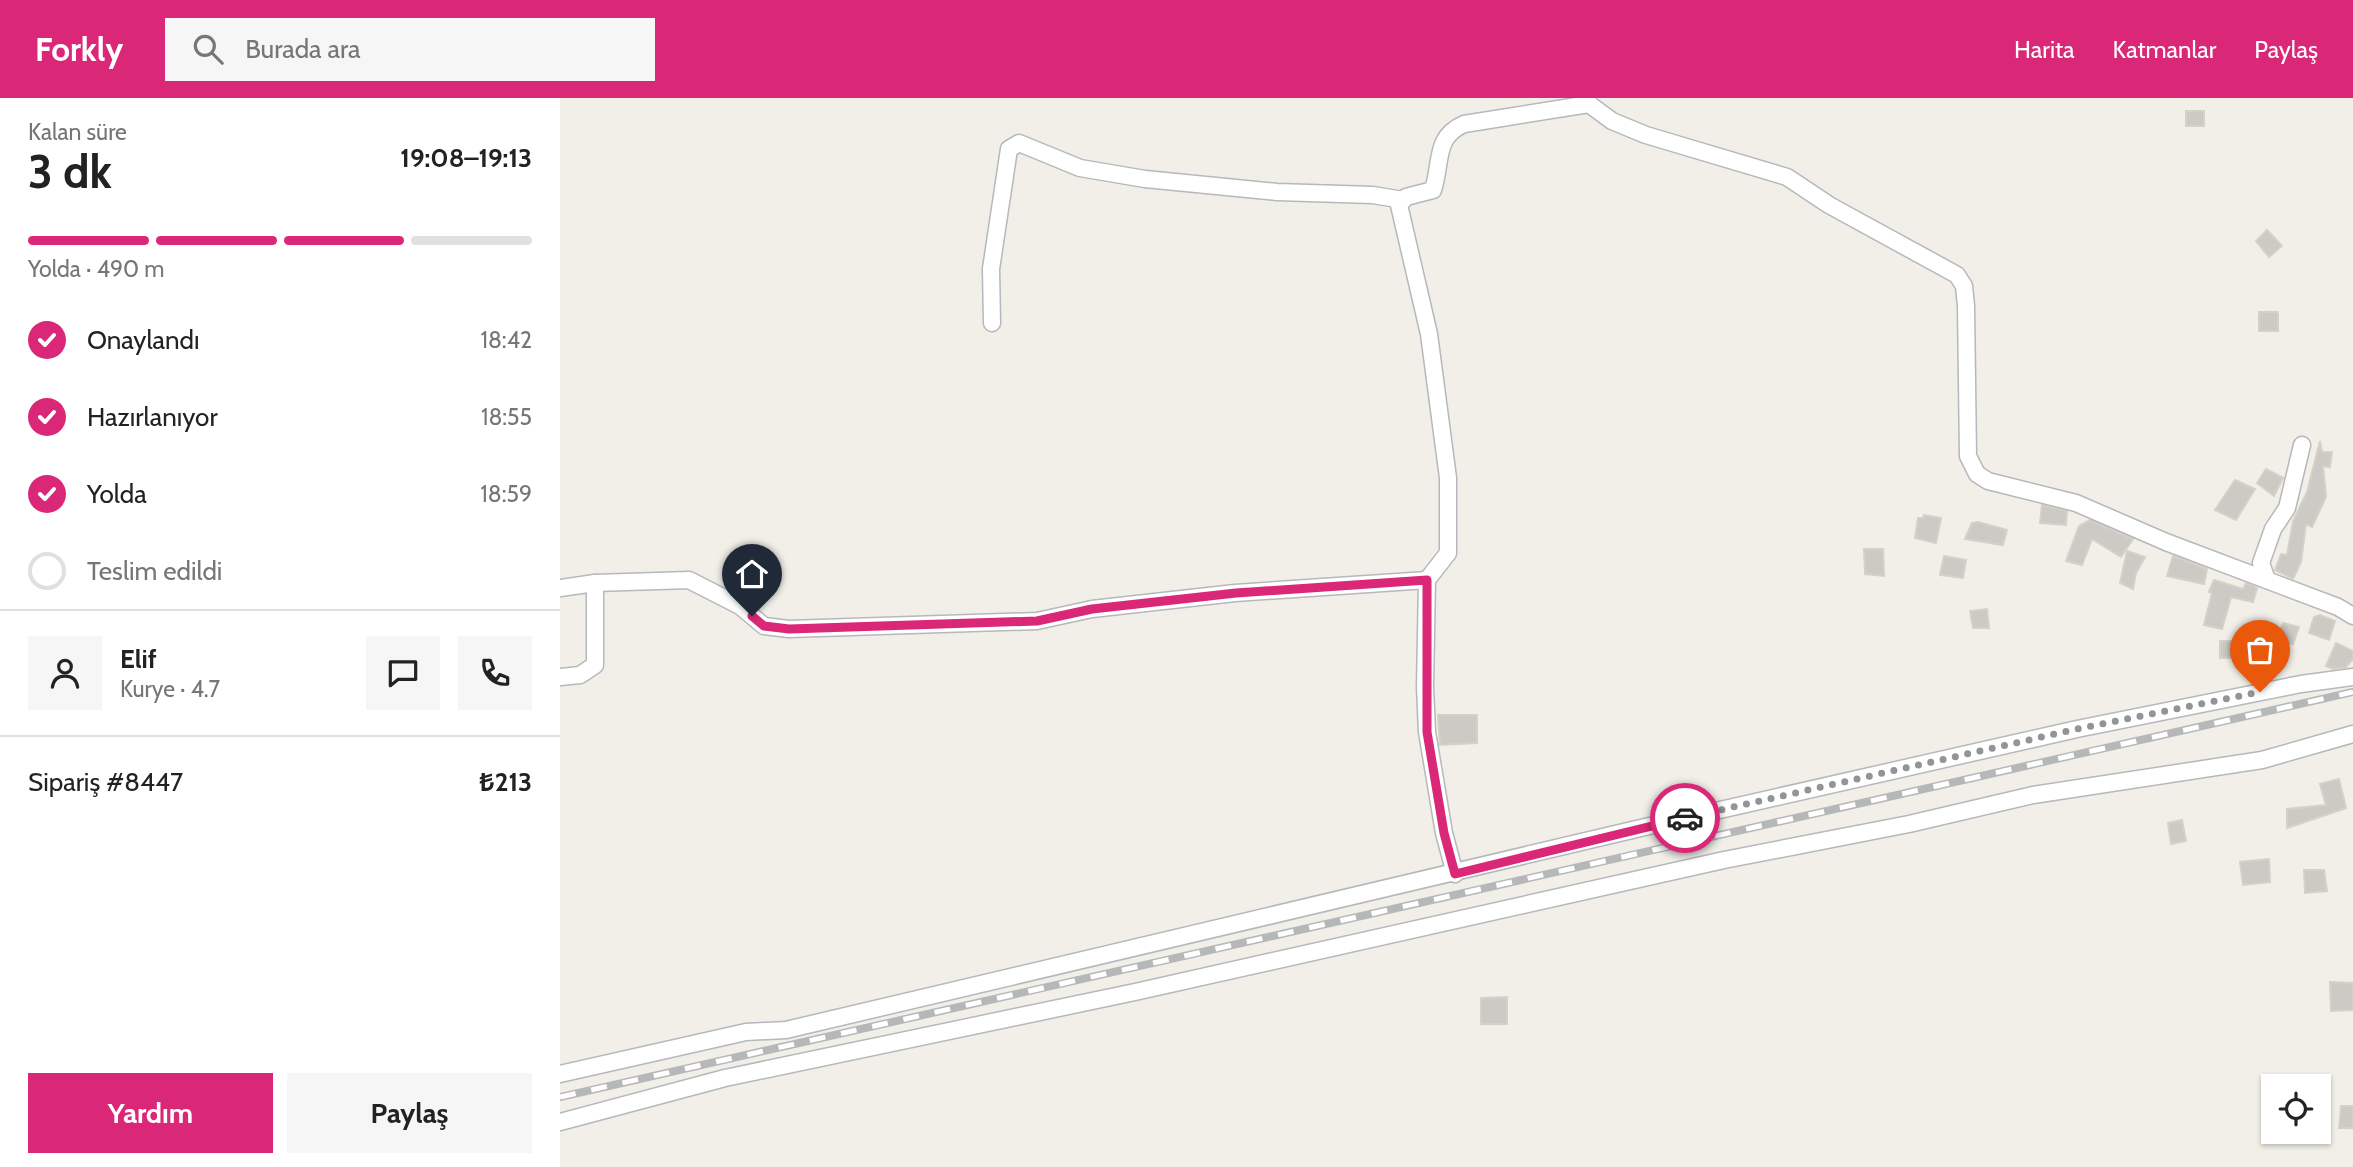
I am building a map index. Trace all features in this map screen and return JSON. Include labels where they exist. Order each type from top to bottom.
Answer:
[{"type":"street","points":[[1455,874],[1444,833],[1427,732],[1427,580],[1444,561],[1450,544],[1448,478],[1429,334],[1399,205],[1406,197],[1433,190],[1443,144],[1450,130],[1464,124],[1588,101],[1612,121],[1646,135],[1787,177],[1829,205],[1957,275],[1964,286],[1966,306],[1968,456],[1977,474],[1988,481],[2076,503],[2338,607],[2353,616]]},
{"type":"street","points":[[992,323],[991,269],[1009,149],[1019,143],[1080,168],[1144,179],[1277,192],[1373,195],[1403,201]]},
{"type":"street","points":[[2267,580],[2261,563],[2273,529],[2287,508],[2302,445]]},
{"type":"street","points":[[560,588],[595,583],[689,580],[740,606],[764,626],[789,629],[1037,621],[1092,609],[1236,593],[1427,580]]},
{"type":"street","points":[[560,677],[580,675],[595,665],[595,583]]},
{"type":"street","points":[[560,1074],[746,1031],[786,1030],[1258,917],[1455,874],[1645,827],[2077,729],[2301,684],[2353,677]]},
{"type":"street","points":[[560,1122],[725,1078],[1122,995],[1724,860],[1909,824],[2034,795],[2262,760],[2353,734]]},
{"type":"building","points":[[2186,111],[2204,111],[2204,126],[2186,126]]},
{"type":"building","points":[[2267,230],[2282,246],[2269,257],[2256,241]]},
{"type":"building","points":[[2259,312],[2278,312],[2278,331],[2259,331]]},
{"type":"building","points":[[2320,441],[2322,452],[2332,452],[2330,467],[2323,466],[2326,497],[2312,527],[2306,524],[2301,562],[2293,579],[2275,570],[2281,554],[2287,555],[2293,521],[2307,492]]},
{"type":"building","points":[[2266,469],[2283,478],[2274,496],[2257,483]]},
{"type":"building","points":[[2235,480],[2255,489],[2236,520],[2215,510]]},
{"type":"building","points":[[2042,505],[2067,511],[2066,525],[2040,523]]},
{"type":"building","points":[[1924,515],[1941,518],[1936,543],[1915,538],[1918,518],[1923,518]]},
{"type":"building","points":[[2090,520],[2133,539],[2121,557],[2092,539],[2082,565],[2066,561],[2079,526]]},
{"type":"building","points":[[1978,522],[2007,530],[2003,545],[1965,539],[1972,523]]},
{"type":"building","points":[[1864,549],[1883,549],[1884,576],[1865,574]]},
{"type":"building","points":[[2127,551],[2145,557],[2136,573],[2133,589],[2120,583]]},
{"type":"building","points":[[1944,556],[1966,560],[1963,578],[1940,575]]},
{"type":"building","points":[[2173,556],[2207,569],[2204,584],[2167,576]]},
{"type":"building","points":[[2214,580],[2243,589],[2246,583],[2257,588],[2253,602],[2231,597],[2222,629],[2204,625],[2212,593],[2209,592]]},
{"type":"building","points":[[1987,609],[1989,628],[1973,628],[1970,611]]},
{"type":"building","points":[[2320,615],[2335,621],[2329,640],[2309,633],[2314,617]]},
{"type":"building","points":[[2283,623],[2299,627],[2293,644],[2276,640]]},
{"type":"building","points":[[2220,641],[2234,641],[2234,658],[2220,658]]},
{"type":"building","points":[[2336,643],[2353,651],[2353,659],[2346,667],[2333,669],[2326,666]]},
{"type":"building","points":[[1438,715],[1477,715],[1477,743],[1440,745]]},
{"type":"building","points":[[2339,779],[2346,808],[2287,828],[2287,809],[2326,805],[2320,784]]},
{"type":"building","points":[[2182,820],[2186,841],[2171,844],[2168,823]]},
{"type":"building","points":[[2269,859],[2270,882],[2243,885],[2240,862]]},
{"type":"building","points":[[2304,870],[2324,870],[2327,891],[2305,893]]},
{"type":"building","points":[[2330,982],[2353,983],[2353,1010],[2331,1011]]},
{"type":"building","points":[[1507,997],[1507,1024],[1481,1024],[1481,998]]},
{"type":"building","points":[[2341,1106],[2353,1106],[2353,1128],[2339,1128]]},
{"type":"railway","points":[[560,1097],[2353,692]]},
{"type":"way so far","points":[[1685,818],[2077,729],[2260,692]]},
{"type":"route","points":[[752,616],[764,626],[789,629],[1037,621],[1092,609],[1236,593],[1427,580],[1427,732],[1444,833],[1455,874],[1685,818]]}]
